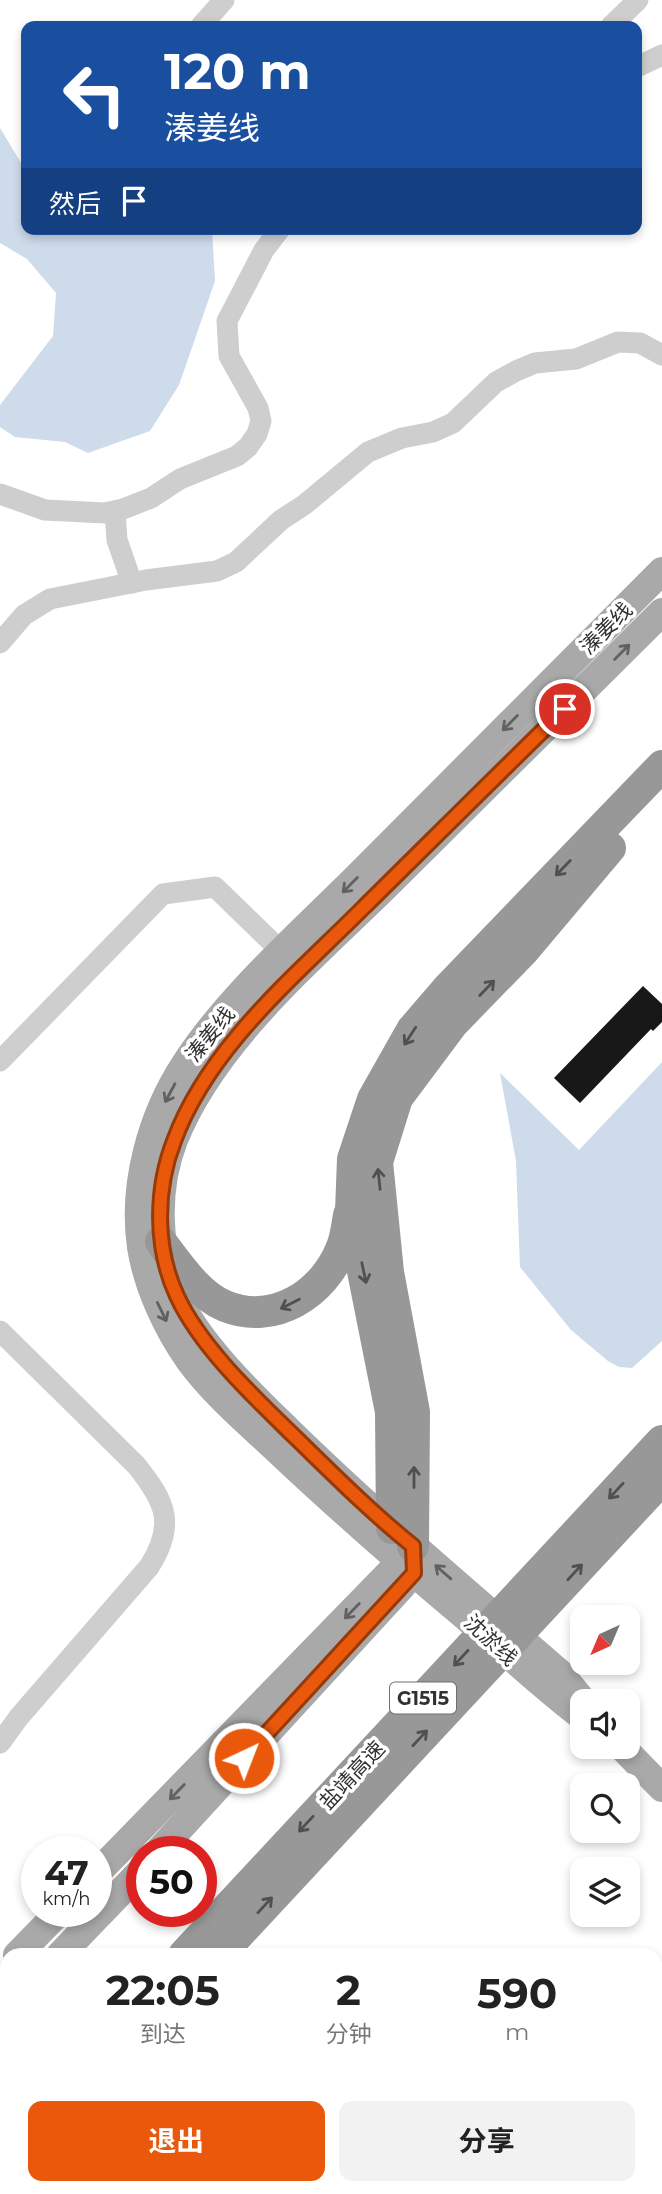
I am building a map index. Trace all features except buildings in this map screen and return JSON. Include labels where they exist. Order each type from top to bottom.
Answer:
[{"type":"highway","points":[[160,1242],[193,1282],[225,1306],[257,1312],[288,1308],[323,1281],[342,1247],[351,1211],[353,1159],[373,1099],[412,1030],[449,987],[662,766]]},
{"type":"highway","points":[[405,1552],[414,1412],[388,1272],[377,1162],[397,1098],[453,1023],[524,950],[604,855],[662,792]]},
{"type":"highway","points":[[351,1211],[391,1412],[405,1552]]},
{"type":"highway","name":"盐靖高速","points":[[191,1948],[662,1441]]},
{"type":"highway","name":"盐靖高速","points":[[226,1948],[662,1479]]},
{"type":"main road","name":"溱姜线","points":[[405,1552],[229,1406],[189,1360],[159,1307],[141,1251],[138,1207],[144,1168],[161,1109],[185,1063],[209,1032],[282,952],[662,571]]},
{"type":"main road","name":"溱姜线","points":[[405,1552],[244,1388],[177,1296],[160,1242],[162,1189],[174,1141],[205,1080],[237,1038],[312,958],[662,612]]},
{"type":"main road","name":"沈淤线","points":[[405,1552],[561,1674],[573,1689]]},
{"type":"main road","name":"沈淤线","points":[[405,1552],[539,1685],[570,1708]]},
{"type":"main road","points":[[172,1836],[405,1552]]},
{"type":"main road","points":[[112,1857],[405,1552]]},
{"type":"main road","points":[[634,1759],[662,1788]]},
{"type":"main road","points":[[67,1948],[126,1887]]},
{"type":"main road","points":[[24,1948],[44,1927]]},
{"type":"lane","points":[[205,21],[223,0]]},
{"type":"lane","points":[[616,21],[638,0]]},
{"type":"lane","points":[[642,65],[662,55]]},
{"type":"lane","points":[[0,494],[45,510],[115,511],[150,498],[180,479],[237,456],[257,434],[261,421],[258,408],[229,356],[227,321],[264,250],[275,235]]},
{"type":"lane","points":[[0,643],[24,615],[50,599],[132,583],[206,573],[236,562],[281,520],[304,505],[368,452],[402,438],[433,432],[453,424],[496,382],[516,371],[535,363],[576,359],[618,342],[640,343],[662,355]]},
{"type":"lane","points":[[115,511],[117,540],[132,583]]},
{"type":"lane","points":[[0,1061],[163,894],[215,887],[282,952]]},
{"type":"lane","points":[[0,1331],[136,1465],[156,1489],[164,1510],[166,1529],[162,1547],[149,1567],[19,1717],[0,1743]]},
{"type":"water","points":[[0,128],[21,163],[21,235],[212,235],[215,281],[179,385],[150,431],[88,453],[65,442],[15,437],[0,427],[0,405],[53,336],[56,293],[27,259],[0,243]]},
{"type":"water","points":[[662,1062],[662,1341],[632,1368],[619,1367],[571,1330],[520,1267],[516,1161],[500,1073],[579,1150]]},
{"type":"route","points":[[244,1758],[414,1573],[413,1546],[324,1466],[244,1388],[209,1344],[177,1296],[160,1242],[162,1189],[174,1141],[205,1080],[237,1038],[312,958],[565,709]]}]
